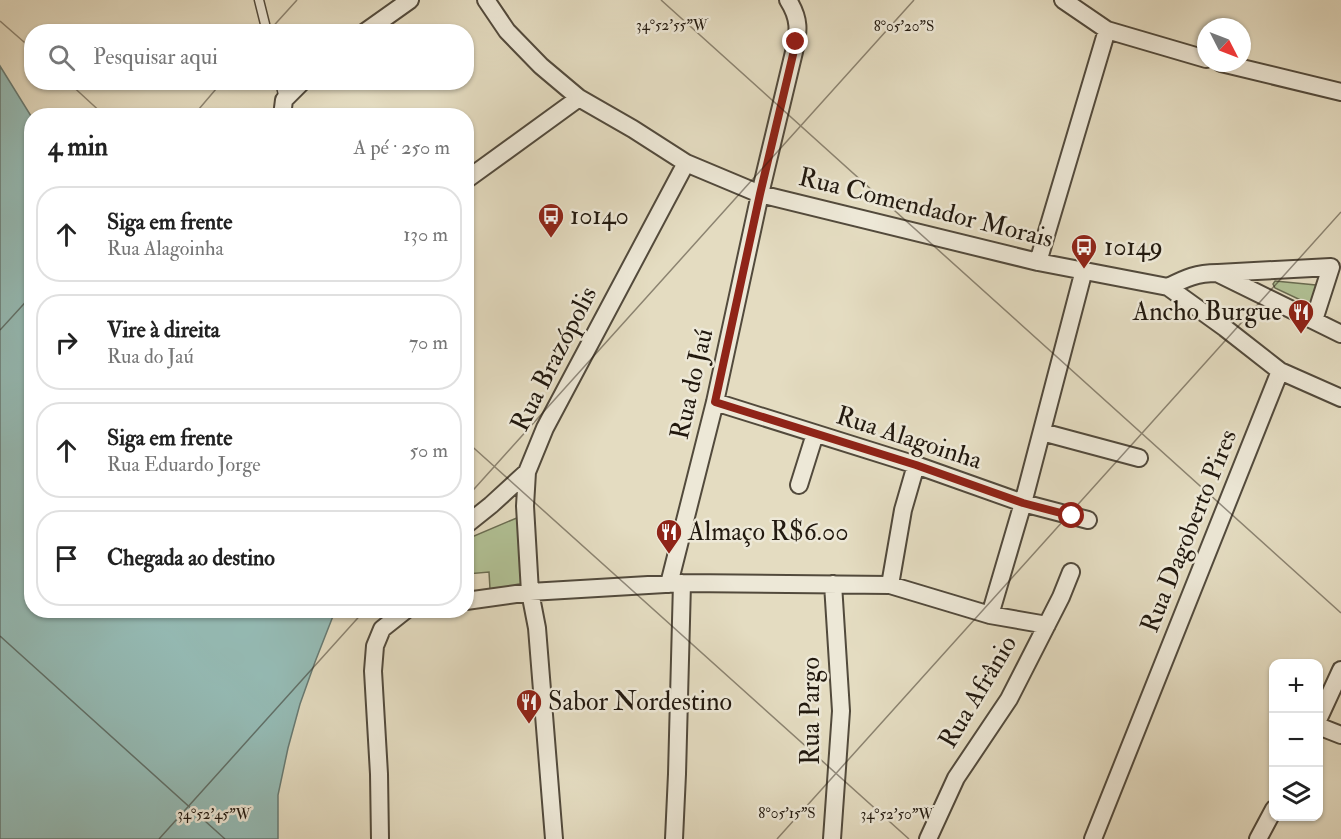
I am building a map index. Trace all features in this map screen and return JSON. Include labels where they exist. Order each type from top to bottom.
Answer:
[{"type":"street","points":[[376,24],[410,0]]},
{"type":"street","name":"Rua Comendador Morais","points":[[486,0],[507,32],[541,66],[579,98],[686,163],[760,194],[1038,262],[1168,287]]},
{"type":"street","name":"Rua do Jaú","points":[[674,839],[677,774],[676,584],[760,194],[796,42],[796,14],[788,0]]},
{"type":"street","points":[[1063,0],[1107,30],[1197,56]]},
{"type":"street","points":[[1038,262],[1107,30]]},
{"type":"street","points":[[1251,70],[1341,92]]},
{"type":"street","points":[[283,108],[296,90]]},
{"type":"street","points":[[474,174],[579,98]]},
{"type":"street","name":"Rua Brazópolis","points":[[554,839],[537,628],[530,592],[525,506],[527,472],[545,428],[686,163]]},
{"type":"street","points":[[1314,320],[1331,267],[1203,273],[1189,276],[1168,287],[1280,371],[1341,398]]},
{"type":"street","points":[[990,615],[1023,503],[1084,270]]},
{"type":"street","points":[[1218,273],[1341,334]]},
{"type":"street","name":"Rua Dagoberto Pires","points":[[1093,839],[1280,371]]},
{"type":"street","name":"Rua Alagoinha","points":[[715,402],[916,465],[1023,503],[1088,520]]},
{"type":"street","points":[[1042,432],[1139,458]]},
{"type":"street","points":[[799,485],[815,434]]},
{"type":"street","points":[[890,585],[903,510],[916,465]]},
{"type":"street","points":[[474,519],[527,472]]},
{"type":"street","name":"Rua Afrânio","points":[[928,839],[956,778],[1010,699],[1061,597],[1071,572]]},
{"type":"street","points":[[474,600],[530,592],[676,584],[890,585],[990,615],[1047,625]]},
{"type":"street","name":"Rua Pargo","points":[[832,839],[841,711],[833,584]]},
{"type":"street","points":[[380,839],[373,671],[375,646],[382,629],[396,618]]},
{"type":"street","points":[[1321,713],[1341,670]]},
{"type":"street","points":[[1323,728],[1341,735]]},
{"type":"street","points":[[1258,839],[1269,818]]},
{"type":"lane","points":[[259,0],[265,24]]},
{"type":"lane","points":[[281,90],[283,108]]},
{"type":"green space","points":[[1275,281],[1316,285],[1319,287],[1313,305],[1275,288],[1273,284]]},
{"type":"green space","points":[[519,517],[524,585],[490,589],[489,572],[474,573],[474,536]]},
{"type":"water","points":[[0,66],[26,108],[24,108],[24,618],[332,618],[300,704],[288,748],[278,795],[278,839],[0,839]]},
{"type":"place","name":"10140","points":[[551,239]]},
{"type":"place","name":"10149","points":[[1084,270]]},
{"type":"place","name":"Ancho Burgue","points":[[1301,335]]},
{"type":"place","name":"Almaço R$6.00","points":[[669,555]]},
{"type":"place","name":"Sabor Nordestino","points":[[529,725]]},
{"type":"route","points":[[796,42],[715,402],[916,465],[1023,503],[1072,516]]}]
